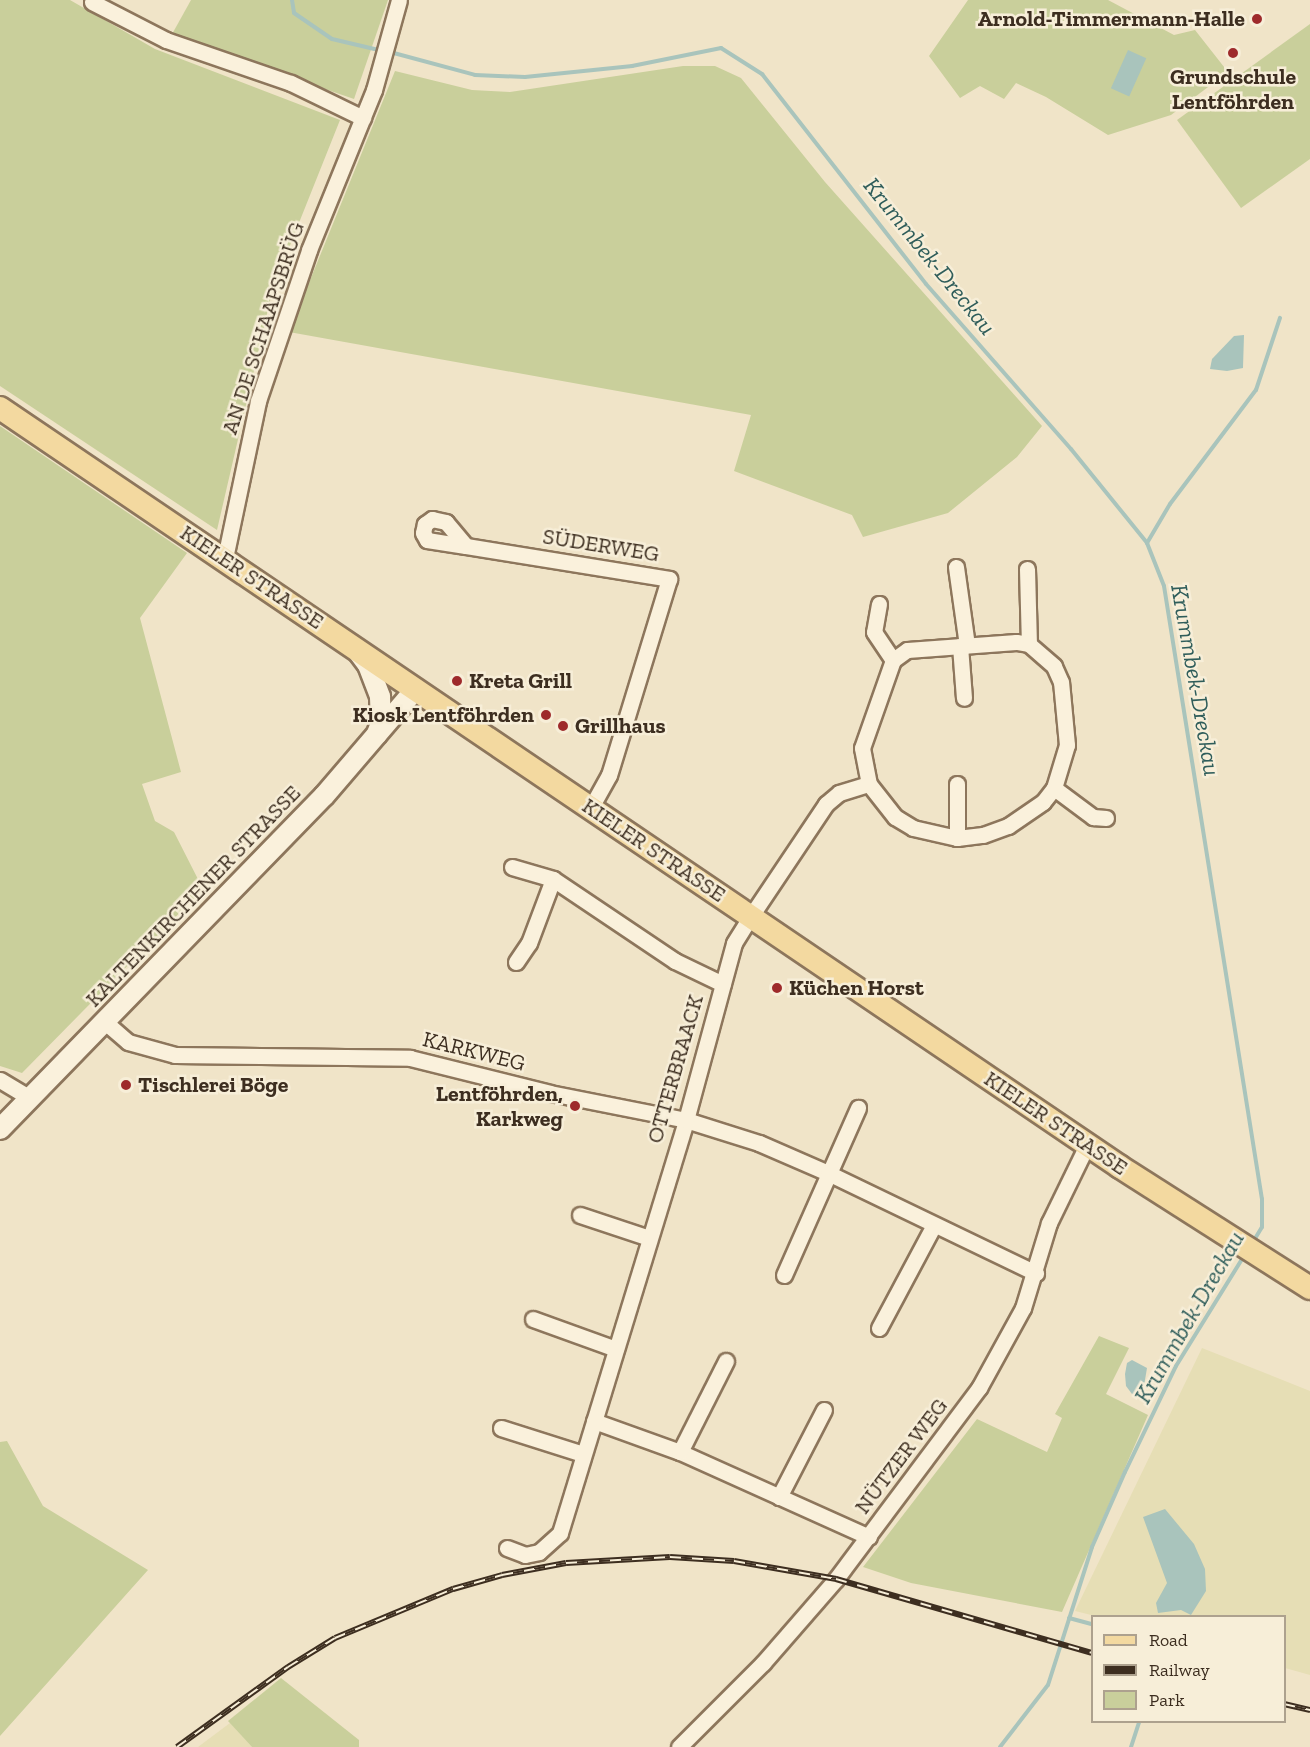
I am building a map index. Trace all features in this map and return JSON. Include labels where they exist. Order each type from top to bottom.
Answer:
[{"type":"main road","name":"KIELER STRASSE","points":[[0,408],[225,558],[414,691],[1087,1144],[1310,1288]]},
{"type":"main road","points":[[356,648],[368,665],[380,697],[381,723],[377,734]]},
{"type":"main road","name":"KALTENKIRCHENER STRASSE","points":[[0,1129],[324,796],[414,691]]},
{"type":"street","name":"AN DE SCHAAPSBRÜG","points":[[225,558],[258,401],[309,250],[363,118],[399,0]]},
{"type":"street","points":[[92,2],[166,40],[291,83],[363,118]]},
{"type":"street","name":"SÜDERWEG","points":[[466,546],[669,579],[609,775],[591,808]]},
{"type":"street","points":[[956,567],[963,646],[964,698]]},
{"type":"street","points":[[1027,569],[1029,644]]},
{"type":"street","points":[[879,604],[874,632],[893,660]]},
{"type":"street","points":[[1029,644],[1054,666],[1061,682],[1067,745],[1054,788],[1043,802],[1008,825],[983,835],[957,838],[914,828],[895,817],[869,784],[862,748],[893,660],[907,650],[1029,644]]},
{"type":"street","name":"OTTERBRAACK","points":[[507,1548],[525,1555],[539,1552],[552,1544],[560,1533],[686,1120],[734,943],[826,804],[839,793],[869,784]]},
{"type":"street","points":[[957,784],[957,838]]},
{"type":"street","points":[[1054,788],[1093,817],[1106,818]]},
{"type":"street","points":[[512,867],[553,879],[675,961],[723,984]]},
{"type":"street","points":[[516,962],[529,943],[553,879]]},
{"type":"street","name":"KARKWEG","points":[[105,1022],[128,1042],[175,1055],[410,1058],[550,1093],[686,1120],[759,1143],[828,1173],[1036,1273]]},
{"type":"street","points":[[0,1080],[30,1098]]},
{"type":"street","points":[[784,1275],[858,1108]]},
{"type":"street","name":"NÜTZER WEG","points":[[679,1747],[763,1663],[869,1537],[979,1389],[1023,1308],[1036,1273],[1049,1223],[1087,1144]]},
{"type":"street","points":[[580,1215],[649,1238]]},
{"type":"street","points":[[879,1328],[934,1225]]},
{"type":"street","points":[[533,1319],[616,1349]]},
{"type":"street","points":[[680,1452],[726,1360]]},
{"type":"street","points":[[779,1497],[824,1410]]},
{"type":"street","points":[[594,1421],[680,1452],[869,1537]]},
{"type":"street","points":[[501,1428],[583,1454]]},
{"type":"shaded area","points":[[1202,1348],[1310,1391],[1310,1675],[1286,1668],[1286,1615],[1091,1615],[1075,1611]]},
{"type":"shaded area","points":[[230,1723],[252,1747],[198,1747]]},
{"type":"green space","points":[[0,0],[70,0],[155,49],[340,120],[273,288],[217,530],[0,386]]},
{"type":"green space","points":[[191,0],[388,0],[354,99],[171,36]]},
{"type":"green space","points":[[968,0],[1108,0],[1174,35],[1195,30],[1228,72],[1171,115],[1108,135],[1046,97],[1016,83],[1004,99],[980,86],[960,98],[929,56]]},
{"type":"green space","points":[[1310,24],[1310,159],[1241,208],[1177,120]]},
{"type":"green space","points":[[683,66],[715,66],[741,78],[825,182],[1042,426],[1017,457],[948,513],[863,537],[852,515],[734,471],[751,415],[289,332],[395,71],[472,90],[510,92]]},
{"type":"green space","points":[[0,426],[187,553],[140,618],[181,772],[142,784],[155,821],[174,832],[203,889],[22,1073],[0,1066]]},
{"type":"green space","points":[[1099,1336],[1129,1348],[1106,1394],[1148,1415],[1062,1612],[911,1583],[863,1567],[977,1419],[1047,1452],[1062,1418],[1055,1414]]},
{"type":"green space","points":[[7,1441],[43,1506],[148,1570],[0,1736],[0,1442]]},
{"type":"green space","points":[[281,1678],[359,1740],[359,1747],[252,1747],[228,1721]]},
{"type":"water","points":[[1128,50],[1146,58],[1129,97],[1111,88]]},
{"type":"water","points":[[1244,335],[1243,368],[1227,371],[1210,369],[1212,359],[1234,336]]},
{"type":"water","points":[[1132,1360],[1147,1368],[1143,1392],[1132,1394],[1126,1386],[1125,1374],[1127,1363]]},
{"type":"water","points":[[1165,1509],[1194,1544],[1205,1569],[1206,1591],[1191,1615],[1181,1610],[1158,1613],[1156,1603],[1167,1583],[1143,1517]]},
{"type":"waterway","name":"Krummbek-Dreckau","points":[[292,0],[294,13],[332,39],[379,50]]},
{"type":"waterway","name":"Krummbek-Dreckau","points":[[390,52],[475,75],[525,77],[632,66],[721,48],[762,74],[926,284],[1071,449],[1147,543],[1164,586],[1262,1199],[1262,1227],[1253,1242]]},
{"type":"waterway","points":[[1147,543],[1170,504],[1256,390],[1280,318]]},
{"type":"waterway","name":"Krummbek-Dreckau","points":[[1000,1747],[1048,1685],[1092,1547],[1125,1472],[1176,1366],[1244,1256]]},
{"type":"waterway","points":[[1069,1618],[1091,1624]]},
{"type":"waterway","points":[[1131,1747],[1139,1723]]},
{"type":"railway","points":[[177,1747],[288,1667],[335,1638],[453,1589],[502,1575],[566,1563],[670,1557],[734,1561],[836,1579],[1091,1653]]},
{"type":"railway","points":[[1286,1704],[1310,1710]]},
{"type":"place","name":"Arnold-Timmermann-Halle","points":[[1257,19]]},
{"type":"place","name":"Grundschule Lentföhrden","points":[[1233,53]]},
{"type":"place","name":"Kreta Grill","points":[[457,681]]},
{"type":"place","name":"Kiosk Lentföhrden","points":[[546,715]]},
{"type":"place","name":"Grillhaus","points":[[563,726]]},
{"type":"place","name":"Küchen Horst","points":[[777,988]]},
{"type":"place","name":"Tischlerei Böge","points":[[126,1085]]},
{"type":"place","name":"Lentföhrden, Karkweg","points":[[575,1106]]}]
